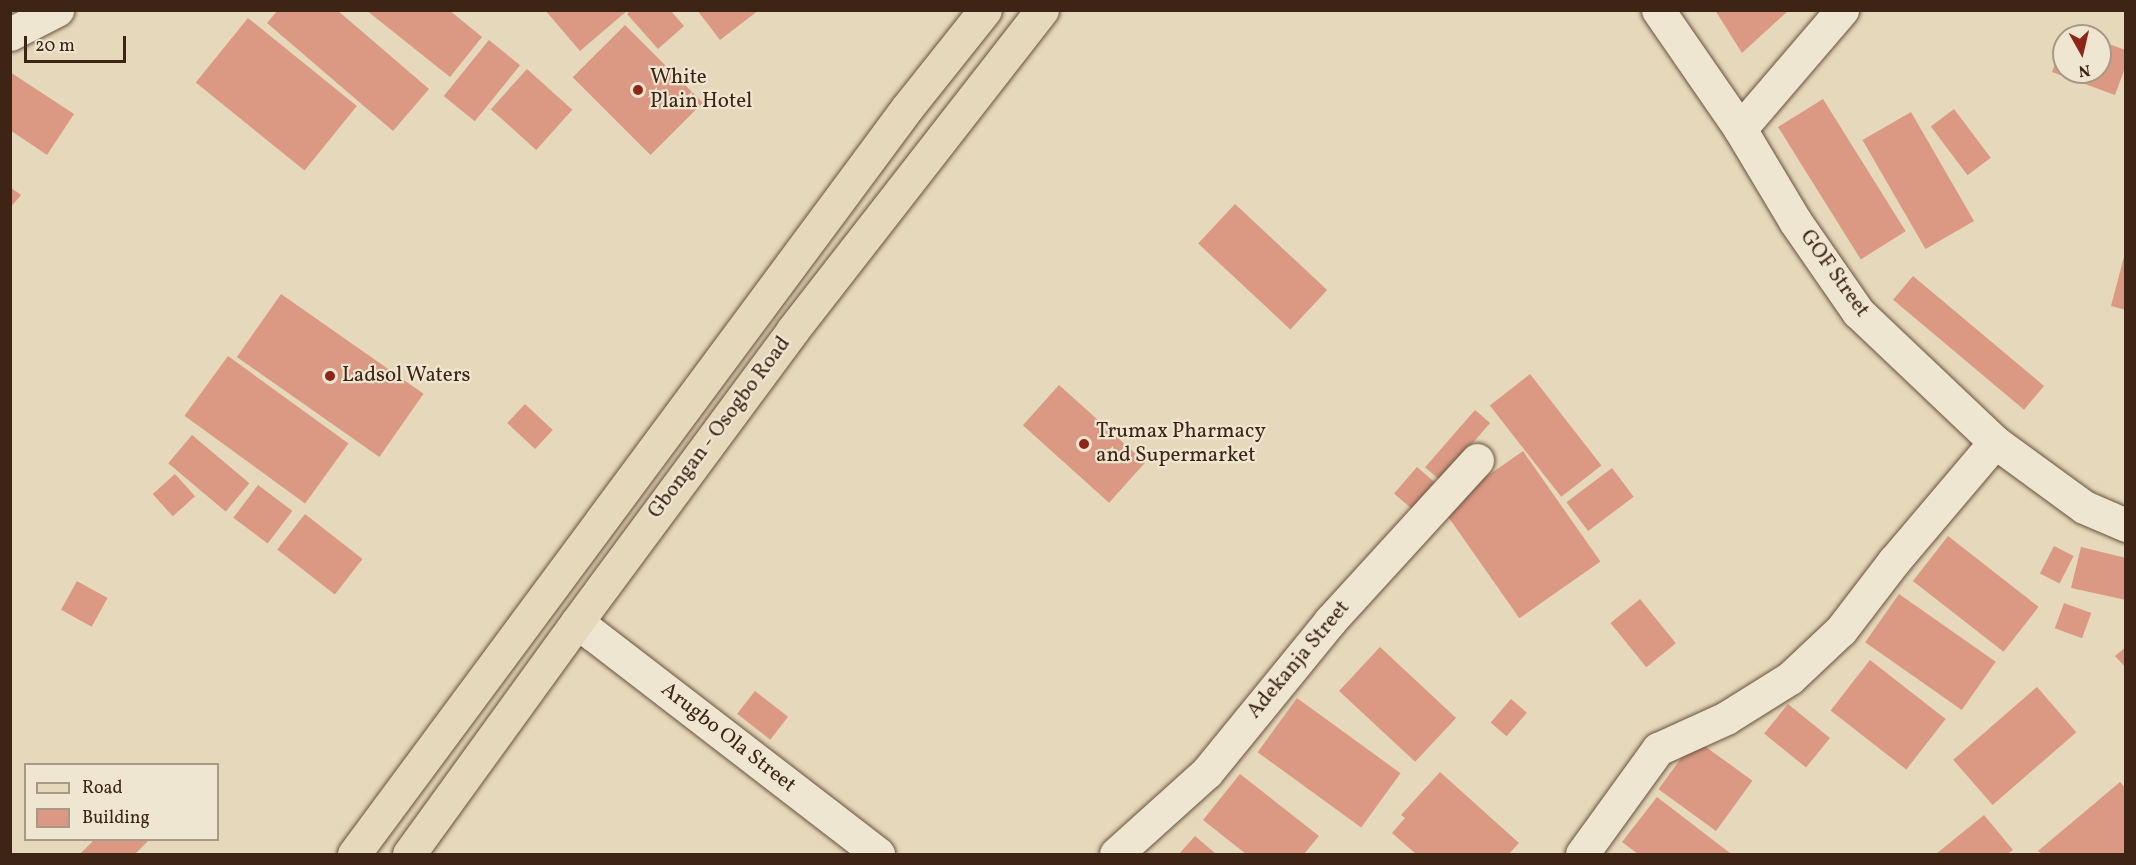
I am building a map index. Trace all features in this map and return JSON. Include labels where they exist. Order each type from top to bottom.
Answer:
[{"type":"main road","name":"Gbongan - Osogbo Road","points":[[354,855],[908,108],[985,10]]},
{"type":"main road","name":"Gbongan - Osogbo Road","points":[[410,855],[577,622],[792,332],[1042,10]]},
{"type":"main road","points":[[618,498],[652,520]]},
{"type":"street","points":[[10,34],[57,10]]},
{"type":"street","name":"GOF Street","points":[[1658,10],[1740,129],[1795,221],[1858,312],[1995,442],[2084,507],[2126,525]]},
{"type":"street","points":[[1740,129],[1842,10]]},
{"type":"street","points":[[1582,855],[1658,749],[1726,718],[1790,678],[1841,630],[1893,561],[1995,442]]},
{"type":"street","name":"Adekanja Street","points":[[1116,855],[1207,772],[1330,621],[1476,460]]},
{"type":"street","name":"Arugbo Ola Street","points":[[577,622],[878,855]]},
{"type":"building","points":[[278,10],[337,10],[429,89],[393,131],[267,23]]},
{"type":"building","points":[[366,10],[449,10],[482,37],[450,77]]},
{"type":"building","points":[[545,10],[628,10],[580,51]]},
{"type":"building","points":[[631,10],[670,10],[684,26],[658,49],[627,14]]},
{"type":"building","points":[[697,10],[759,10],[720,40]]},
{"type":"building","points":[[1715,10],[1789,10],[1742,53]]},
{"type":"building","points":[[248,18],[357,106],[305,171],[196,83]]},
{"type":"building","name":"White Plain Hotel","points":[[625,25],[703,103],[650,155],[573,77]]},
{"type":"building","points":[[489,40],[520,65],[475,121],[444,96]]},
{"type":"building","points":[[2112,45],[2126,50],[2126,65],[2115,95],[2085,84],[2112,84]]},
{"type":"building","points":[[527,69],[572,110],[536,150],[491,109]]},
{"type":"building","points":[[10,72],[74,114],[47,155],[10,130]]},
{"type":"building","points":[[1823,99],[1906,231],[1861,259],[1778,127]]},
{"type":"building","points":[[1954,109],[1991,158],[1968,175],[1931,126]]},
{"type":"building","points":[[1911,112],[1974,221],[1926,249],[1863,140]]},
{"type":"building","points":[[10,187],[21,195],[10,208]]},
{"type":"building","points":[[1235,204],[1327,290],[1290,329],[1198,243]]},
{"type":"building","points":[[2126,253],[2126,310],[2111,306]]},
{"type":"building","points":[[1913,276],[2044,386],[2024,410],[1893,300]]},
{"type":"building","name":"Ladsol Waters","points":[[281,294],[424,394],[379,457],[237,357]]},
{"type":"building","points":[[228,356],[349,444],[305,503],[185,416]]},
{"type":"building","points":[[1530,374],[1601,465],[1561,497],[1490,405]]},
{"type":"building","name":"Trumax Pharmacy and Supermarket","points":[[1059,385],[1145,463],[1109,503],[1023,425]]},
{"type":"building","points":[[525,404],[553,430],[535,449],[507,423]]},
{"type":"building","points":[[1475,410],[1490,423],[1440,480],[1425,467]]},
{"type":"building","points":[[192,435],[249,483],[226,512],[168,463]]},
{"type":"building","points":[[1523,451],[1600,562],[1519,618],[1442,508]]},
{"type":"building","points":[[1417,467],[1434,482],[1411,509],[1394,493]]},
{"type":"building","points":[[1612,468],[1634,497],[1588,531],[1566,502]]},
{"type":"building","points":[[175,474],[195,496],[173,516],[153,494]]},
{"type":"building","points":[[258,485],[292,511],[268,544],[233,518]]},
{"type":"building","points":[[305,514],[363,559],[335,594],[277,549]]},
{"type":"building","points":[[1948,536],[2039,607],[2004,652],[1913,581]]},
{"type":"building","points":[[2054,546],[2074,556],[2060,584],[2040,574]]},
{"type":"building","points":[[2081,547],[2126,558],[2126,600],[2071,588]]},
{"type":"building","points":[[77,581],[108,598],[92,627],[61,610]]},
{"type":"building","points":[[1899,594],[1996,662],[1962,710],[1865,642]]},
{"type":"building","points":[[1640,599],[1676,643],[1646,667],[1610,623]]},
{"type":"building","points":[[2064,603],[2091,613],[2082,638],[2055,628]]},
{"type":"building","points":[[1380,647],[1456,718],[1415,762],[1339,691]]},
{"type":"building","points":[[2126,647],[2126,668],[2115,656]]},
{"type":"building","points":[[1870,660],[1946,719],[1906,770],[1831,710]]},
{"type":"building","points":[[2037,687],[2076,732],[1993,805],[1953,760]]},
{"type":"building","points":[[755,691],[788,717],[770,740],[737,714]]},
{"type":"building","points":[[1297,698],[1401,773],[1361,827],[1258,752]]},
{"type":"building","points":[[1511,699],[1527,713],[1507,736],[1491,722]]},
{"type":"building","points":[[1788,704],[1830,738],[1806,768],[1764,734]]},
{"type":"building","points":[[1695,739],[1752,781],[1716,831],[1659,789]]},
{"type":"building","points":[[1440,772],[1519,843],[1509,854],[1416,854],[1392,833],[1405,818],[1401,815]]},
{"type":"building","points":[[1240,774],[1319,836],[1304,854],[1246,854],[1203,820]]},
{"type":"building","points":[[2120,782],[2126,789],[2126,854],[2042,854],[2038,851]]},
{"type":"building","points":[[1657,797],[1730,853],[1638,854],[1622,842]]},
{"type":"building","points":[[1984,815],[2013,850],[2007,854],[1936,854]]},
{"type":"building","points":[[1195,836],[1216,854],[1179,854]]},
{"type":"building","points":[[93,841],[148,841],[135,854],[80,854]]},
{"type":"place","name":"White Plain Hotel","points":[[638,90]]},
{"type":"place","name":"Ladsol Waters","points":[[330,376]]},
{"type":"place","name":"Trumax Pharmacy and Supermarket","points":[[1084,444]]}]
